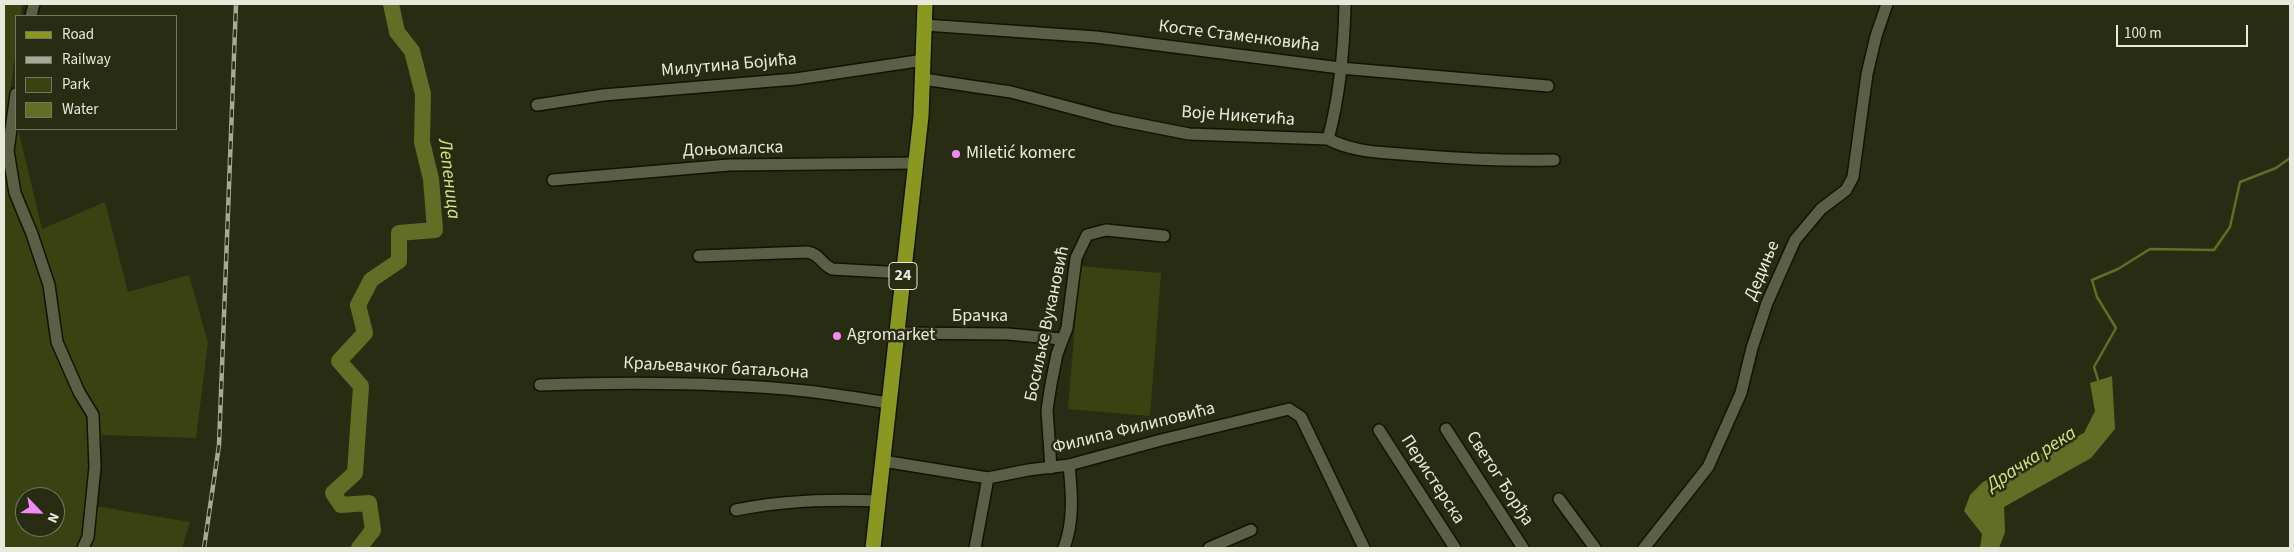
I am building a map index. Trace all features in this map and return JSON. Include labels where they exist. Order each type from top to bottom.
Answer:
[{"type":"main road","name":"24","points":[[873,548],[916,163],[923,79],[925,4]]},
{"type":"street","points":[[1328,139],[1336,111],[1345,33],[1345,4]]},
{"type":"street","name":"Дедиње","points":[[1644,548],[1708,467],[1741,393],[1752,348],[1767,303],[1795,240],[1816,214],[1846,190],[1853,176],[1867,74],[1876,36],[1887,4]]},
{"type":"street","name":"Косте Стаменковића","points":[[925,25],[1096,37],[1340,68],[1548,86]]},
{"type":"street","name":"Милутина Бојића","points":[[537,105],[603,95],[796,78],[924,60]]},
{"type":"street","name":"Воје Никетића","points":[[923,79],[1011,92],[1113,118],[1189,134],[1328,139],[1345,148],[1364,150],[1504,161],[1554,160]]},
{"type":"street","points":[[15,101],[8,151],[15,193],[32,234],[49,285],[57,342],[92,416],[95,467],[88,537],[83,548]]},
{"type":"street","name":"Доњомалска","points":[[553,180],[729,165],[916,163]]},
{"type":"street","name":"Босиљке Вукановић","points":[[1051,468],[1047,410],[1050,384],[1062,339],[1067,328],[1076,258],[1086,235],[1106,230],[1164,236]]},
{"type":"street","points":[[699,256],[807,252],[819,256],[824,264],[832,269],[904,273]]},
{"type":"street","name":"Брачка","points":[[897,333],[1008,334],[1062,339]]},
{"type":"street","name":"Краљевачког батаљона","points":[[540,385],[606,383],[705,385],[806,391],[889,403]]},
{"type":"street","name":"Филипа Филиповића","points":[[883,461],[988,478],[1028,470],[1069,465],[1279,410],[1290,410],[1301,417],[1364,548]]},
{"type":"street","name":"Светог Ђорђа","points":[[1446,429],[1523,548]]},
{"type":"street","name":"Перистерска","points":[[1379,430],[1455,548]]},
{"type":"street","points":[[1064,548],[1070,534],[1072,497],[1069,465]]},
{"type":"street","points":[[975,548],[988,478]]},
{"type":"street","points":[[736,510],[764,504],[832,499],[879,502]]},
{"type":"street","points":[[1559,499],[1595,548]]},
{"type":"street","points":[[1209,548],[1251,530]]},
{"type":"green space","points":[[4,4],[22,4],[21,15],[15,15],[15,55],[10,94],[15,130],[18,130],[42,229],[105,202],[128,292],[189,275],[208,343],[196,438],[102,435],[95,506],[190,522],[182,548],[4,548]]},
{"type":"green space","points":[[1080,266],[1161,273],[1150,416],[1068,409]]},
{"type":"water","points":[[2112,376],[2115,429],[2091,458],[2004,507],[2005,532],[1999,548],[1980,548],[1982,534],[1964,511],[1970,495],[1983,482],[2084,433],[2095,411],[2090,383]]},
{"type":"waterway","name":"Лепеница","points":[[359,548],[373,530],[369,503],[341,505],[333,493],[355,473],[361,386],[339,361],[365,333],[358,305],[371,280],[399,261],[399,233],[435,230],[431,179],[422,142],[423,94],[412,51],[397,32],[391,4]]},
{"type":"waterway","name":"Драчка река","points":[[2099,383],[2094,367],[2116,328],[2097,297],[2092,280],[2118,269],[2150,249],[2214,250],[2230,227],[2240,182],[2276,168],[2290,158]]},
{"type":"railway","points":[[204,548],[219,445],[236,4]]},
{"type":"place","name":"Miletić komerc","points":[[956,154]]},
{"type":"place","name":"Agromarket","points":[[837,336]]}]
